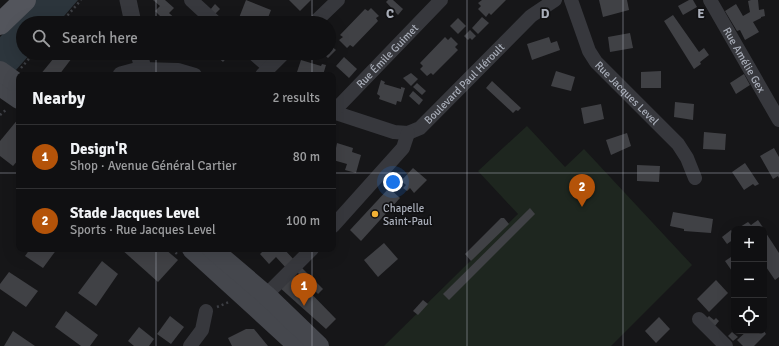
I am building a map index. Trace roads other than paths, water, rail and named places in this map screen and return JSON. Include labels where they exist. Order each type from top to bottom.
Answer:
[{"type":"main road","points":[[0,6],[6,0]]},
{"type":"main road","points":[[0,24],[24,0]]},
{"type":"main road","points":[[195,252],[298,346]]},
{"type":"main road","points":[[216,252],[266,295],[319,346]]},
{"type":"street","points":[[128,0],[131,16]]},
{"type":"street","points":[[191,0],[208,16]]},
{"type":"street","points":[[321,16],[338,0]]},
{"type":"street","name":"Rue Émile Guimet","points":[[336,109],[441,0]]},
{"type":"street","name":"Boulevard Paul Héroult","points":[[408,133],[420,128],[531,16],[555,0]]},
{"type":"street","name":"Rue Jacques Level","points":[[571,0],[589,51],[596,62],[678,144],[687,158],[695,178]]},
{"type":"street","name":"Rue Amélie Gex","points":[[710,0],[779,120]]},
{"type":"street","points":[[257,60],[266,71],[277,60]]},
{"type":"street","points":[[125,72],[141,61],[185,72]]},
{"type":"street","points":[[336,113],[394,132],[408,133],[403,148],[336,223]]},
{"type":"street","points":[[266,295],[309,252]]},
{"type":"street","points":[[190,346],[202,330],[206,311]]},
{"type":"street","points":[[699,319],[726,346]]},
{"type":"place","name":"Stade Jacques Level","points":[[582,207]]},
{"type":"place","name":"Chapelle Saint-Paul","points":[[375,214]]},
{"type":"place","name":"Design'R","points":[[304,306]]}]
